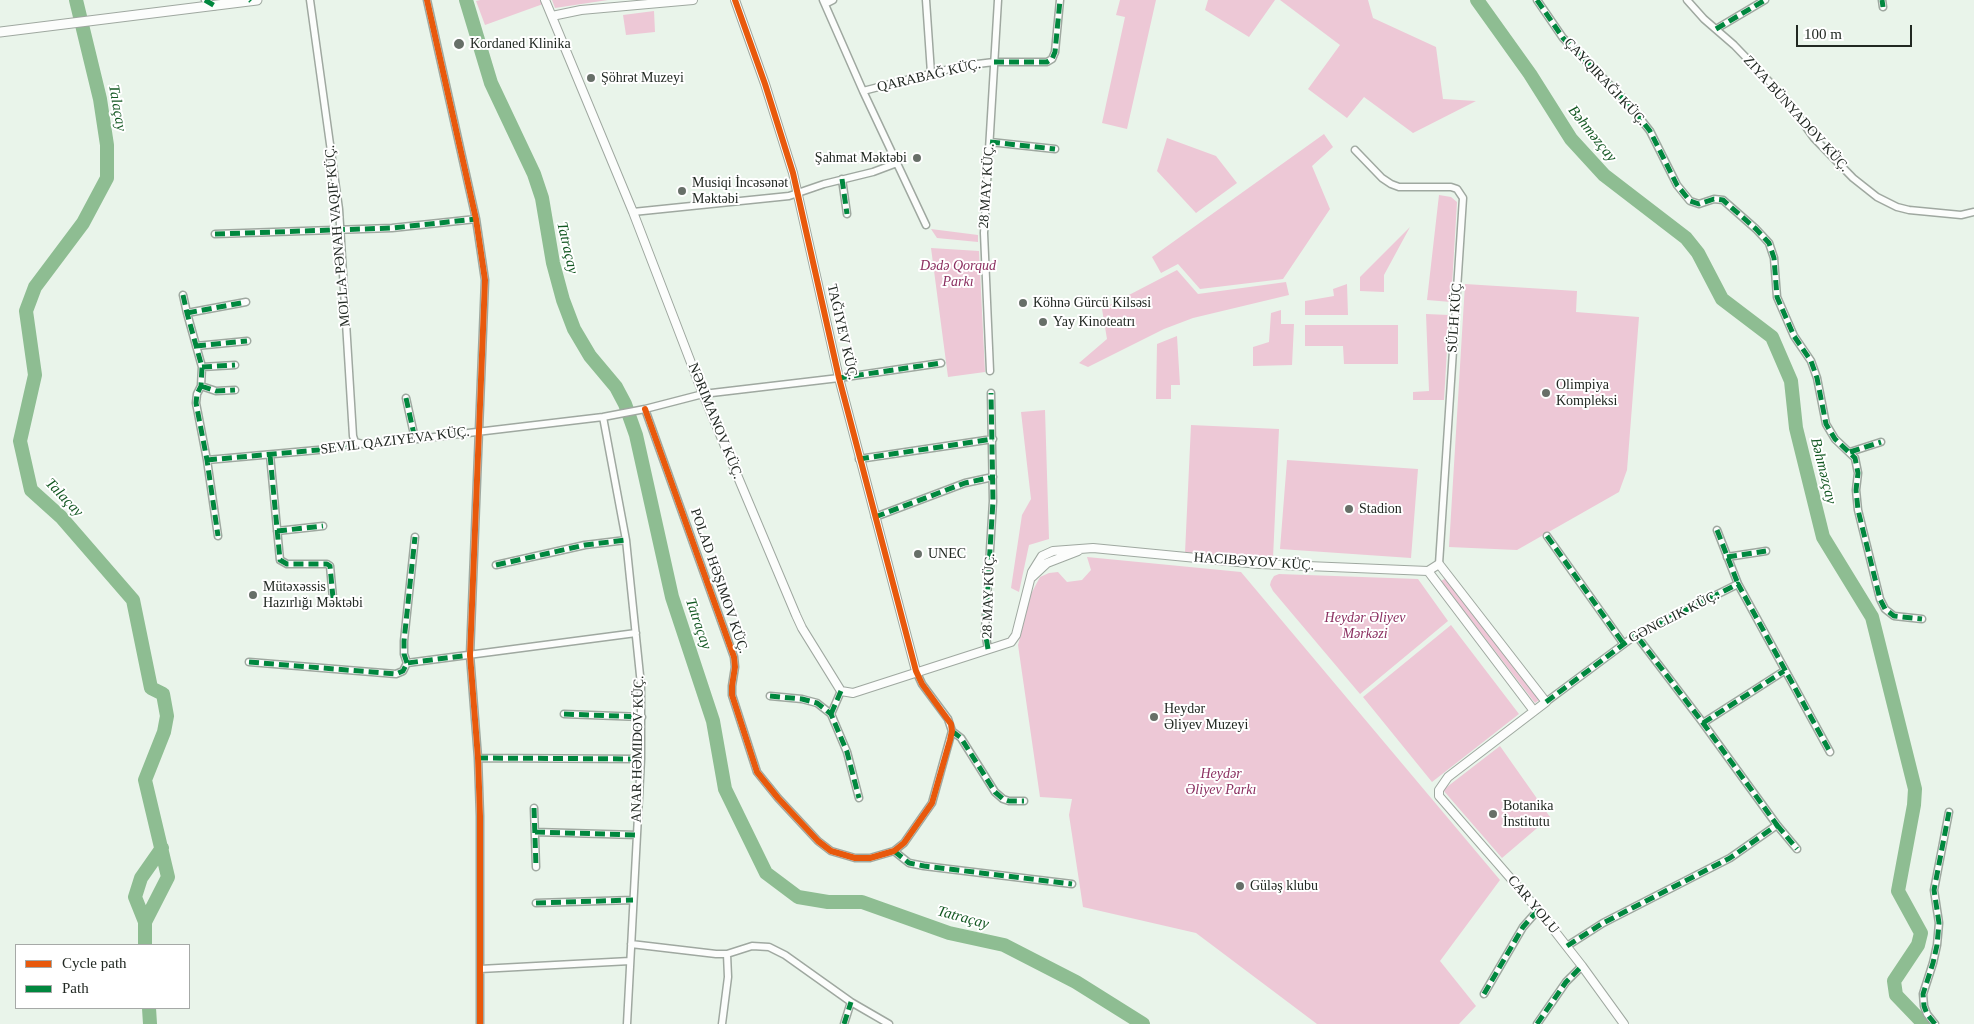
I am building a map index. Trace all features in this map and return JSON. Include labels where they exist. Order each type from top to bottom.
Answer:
[{"type":"main road","points":[[0,32],[253,0]]},
{"type":"street","points":[[205,0],[214,6]]},
{"type":"street","name":"MOLLA PƏNAH VAQIF KÜÇ.","points":[[310,0],[340,230],[353,436],[355,442]]},
{"type":"street","points":[[427,0],[482,248],[486,289],[478,431],[470,655],[478,758],[480,816],[480,1024]]},
{"type":"street","name":"NƏRIMANOV KÜÇ.","points":[[545,0],[633,212],[704,394],[796,615],[802,628],[842,691]]},
{"type":"street","points":[[552,16],[581,10],[693,0]]},
{"type":"street","points":[[735,0],[765,84],[798,193],[839,378],[916,672],[922,684],[948,719],[952,732],[932,803],[904,843],[894,851],[909,862],[924,866],[1072,884]]},
{"type":"street","points":[[833,0],[824,2],[863,91],[926,225]]},
{"type":"street","points":[[926,0],[931,73]]},
{"type":"street","name":"28 MAY KÜÇ.","points":[[990,371],[984,245],[998,0]]},
{"type":"street","name":"QARABAĞ KÜÇ.","points":[[863,91],[961,66],[994,62],[1047,62],[1052,59],[1054,52],[1060,0]]},
{"type":"street","points":[[1538,0],[1563,38],[1628,103],[1650,131],[1676,185],[1690,201],[1699,204],[1714,199],[1723,200],[1769,243],[1774,258],[1777,297],[1794,336],[1811,361],[1817,378],[1826,424],[1835,439],[1855,458],[1858,473],[1856,490],[1858,510],[1880,599],[1885,609],[1894,616],[1922,619]]},
{"type":"street","name":"ZIYA BÜNYADOV KÜÇ.","points":[[1687,0],[1785,98],[1814,138],[1853,178],[1877,197],[1897,207],[1909,210],[1961,215],[1974,211]]},
{"type":"street","points":[[1716,29],[1765,0]]},
{"type":"street","points":[[990,142],[1055,149]]},
{"type":"street","name":"SÜLH KÜÇ","points":[[1355,150],[1382,178],[1391,184],[1399,187],[1452,187],[1457,188],[1463,198],[1439,564]]},
{"type":"street","points":[[633,212],[778,198],[882,169],[896,163]]},
{"type":"street","points":[[842,179],[847,214]]},
{"type":"street","points":[[215,234],[419,226],[476,219]]},
{"type":"street","points":[[184,295],[202,367],[201,386],[197,394],[196,403],[207,460],[218,536]]},
{"type":"street","points":[[187,313],[246,302]]},
{"type":"street","points":[[196,346],[247,341]]},
{"type":"street","points":[[207,460],[329,449],[355,442],[366,445],[603,417],[643,410],[704,394],[839,378],[941,362]]},
{"type":"street","points":[[202,367],[235,365]]},
{"type":"street","points":[[201,386],[216,391],[235,390]]},
{"type":"street","name":"28 MAY KÜÇ.","points":[[988,649],[985,631],[994,477],[991,394]]},
{"type":"street","points":[[406,398],[415,439]]},
{"type":"street","name":"POLAD HƏŞIMOV KÜÇ.","points":[[643,410],[734,657],[735,667],[732,695],[757,772],[818,841],[831,851],[842,855],[870,858],[894,851]]},
{"type":"street","name":"ANAR HƏMIDOV KÜÇ.","points":[[603,417],[626,540],[636,633],[642,717],[627,1024]]},
{"type":"street","points":[[859,459],[993,439]]},
{"type":"street","points":[[1850,452],[1881,442]]},
{"type":"street","points":[[270,455],[280,560],[283,563],[327,564],[330,566],[333,598]]},
{"type":"street","points":[[875,517],[965,483],[994,477]]},
{"type":"street","points":[[277,531],[323,526]]},
{"type":"street","points":[[1717,530],[1738,584],[1830,752]]},
{"type":"street","points":[[1547,536],[1623,643]]},
{"type":"street","points":[[250,662],[396,674],[403,671],[407,663],[404,654],[404,641],[416,537]]},
{"type":"street","points":[[496,566],[585,545],[626,540]]},
{"type":"street","points":[[831,714],[842,691],[852,693],[1011,642],[1016,635],[1034,567],[1042,556],[1053,551],[1093,548],[1259,564],[1428,571],[1439,564],[1546,702]]},
{"type":"street","points":[[1727,557],[1766,551]]},
{"type":"street","points":[[1428,571],[1534,712]]},
{"type":"street","name":"GƏNCLIK KÜÇ.","points":[[1439,790],[1448,777],[1623,643],[1738,584]]},
{"type":"street","points":[[407,663],[636,633]]},
{"type":"street","points":[[1636,635],[1703,722],[1777,825],[1798,849]]},
{"type":"street","points":[[1703,722],[1784,671]]},
{"type":"street","points":[[770,696],[802,699],[816,703],[831,714],[847,752],[859,798]]},
{"type":"street","points":[[564,714],[642,717]]},
{"type":"street","points":[[952,732],[961,738],[995,792],[1003,799],[1009,801],[1024,801]]},
{"type":"street","points":[[478,758],[641,759]]},
{"type":"street","name":"CAR YOLU","points":[[1439,790],[1442,801],[1538,910],[1624,1024]]},
{"type":"street","points":[[534,808],[536,867]]},
{"type":"street","points":[[1935,1024],[1927,1014],[1923,994],[1937,945],[1939,923],[1934,890],[1950,812]]},
{"type":"street","points":[[1567,946],[1603,923],[1730,858],[1777,825]]},
{"type":"street","points":[[535,832],[637,835]]},
{"type":"street","points":[[536,903],[633,900]]},
{"type":"street","points":[[1484,994],[1523,927],[1538,910]]},
{"type":"street","points":[[631,944],[727,954],[752,946],[769,947],[785,955],[851,1002],[889,1024]]},
{"type":"street","points":[[722,1024],[728,977],[727,954]]},
{"type":"street","points":[[480,969],[630,961]]},
{"type":"street","points":[[1536,1024],[1566,982],[1582,966]]},
{"type":"street","points":[[844,1024],[851,1002]]},
{"type":"green space","points":[[541,0],[543,4],[485,25],[476,1]]},
{"type":"green space","points":[[552,0],[608,0],[555,8]]},
{"type":"green space","points":[[1120,0],[1156,0],[1127,129],[1102,123],[1125,17],[1116,15]]},
{"type":"green space","points":[[1208,0],[1275,0],[1249,37],[1205,10]]},
{"type":"green space","points":[[1280,0],[1368,0],[1373,18],[1436,47],[1443,99],[1476,101],[1413,133],[1364,97],[1347,118],[1308,89],[1340,45]]},
{"type":"green space","points":[[654,11],[655,32],[626,35],[623,15]]},
{"type":"green space","points":[[1324,134],[1333,147],[1312,166],[1330,209],[1283,279],[1200,289],[1178,264],[1161,273],[1152,257]]},
{"type":"green space","points":[[1167,138],[1216,156],[1237,183],[1196,213],[1157,171]]},
{"type":"green space","points":[[1439,195],[1451,197],[1457,202],[1451,302],[1427,300]]},
{"type":"green space","points":[[1410,227],[1384,275],[1384,292],[1360,291],[1360,277]]},
{"type":"green space","points":[[931,229],[978,235],[978,242],[937,238]]},
{"type":"green space","name":"Dədə Qorqud Parkı","points":[[931,248],[979,251],[985,372],[948,377]]},
{"type":"green space","points":[[1177,270],[1198,294],[1286,282],[1289,295],[1193,318],[1164,329],[1088,367],[1079,363],[1107,339],[1102,309]]},
{"type":"green space","points":[[1347,284],[1348,315],[1305,315],[1305,301],[1334,296],[1333,289]]},
{"type":"green space","name":"Olimpiya Kompleksi","points":[[1465,284],[1577,291],[1576,312],[1639,317],[1627,470],[1619,492],[1517,550],[1449,547]]},
{"type":"green space","points":[[1281,310],[1281,324],[1294,324],[1292,365],[1253,366],[1253,347],[1269,342],[1271,313]]},
{"type":"green space","points":[[1426,314],[1449,315],[1444,400],[1413,400],[1413,392],[1429,391]]},
{"type":"green space","points":[[1305,325],[1398,325],[1398,364],[1344,364],[1343,346],[1305,346]]},
{"type":"green space","points":[[1177,336],[1180,385],[1171,385],[1171,399],[1156,399],[1157,344]]},
{"type":"green space","points":[[1045,410],[1049,539],[1029,545],[1019,592],[1011,588],[1022,515],[1031,499],[1021,412]]},
{"type":"green space","points":[[1191,425],[1279,429],[1273,558],[1185,553]]},
{"type":"green space","name":"Stadion","points":[[1287,460],[1418,469],[1411,558],[1280,549]]},
{"type":"green space","name":"Heydər Əliyev Parkı","points":[[1087,557],[1241,572],[1500,880],[1440,961],[1476,1006],[1459,1024],[1317,1024],[1196,933],[1083,907],[1069,815],[1072,799],[1040,797],[1018,645],[1031,594],[1040,577],[1058,572],[1067,582],[1082,580],[1091,570]]},
{"type":"green space","name":"Heydər Əliyev Mərkəzi","points":[[1279,574],[1418,579],[1448,621],[1360,694],[1273,591],[1270,585],[1271,581],[1274,576]]},
{"type":"green space","points":[[1451,625],[1519,714],[1432,782],[1363,697]]},
{"type":"green space","points":[[1500,746],[1550,817],[1502,858],[1443,790]]},
{"type":"shaded area","points":[[1446,578],[1539,700],[1535,703],[1441,581]]},
{"type":"waterway","name":"Talaçay","points":[[76,0],[100,99],[107,145],[107,178],[83,223],[35,287],[26,311],[35,375],[20,441],[31,490],[61,517],[133,600],[151,688],[163,694],[167,716],[164,732],[145,780],[168,877],[145,922],[145,944]]},
{"type":"waterway","name":"Tatraçay","points":[[466,0],[491,83],[534,174],[542,198],[553,263],[563,300],[574,329],[590,356],[616,387],[625,404],[636,435],[672,597],[713,721],[725,789],[766,873],[798,897],[828,902],[862,902],[949,933],[1004,945],[1076,982],[1143,1024]]},
{"type":"waterway","name":"Bəhməzçay","points":[[1477,0],[1530,74],[1571,139],[1604,175],[1686,238],[1698,253],[1722,299],[1772,337],[1791,381],[1796,428],[1823,537],[1872,617],[1915,789],[1914,805],[1898,891],[1921,933],[1918,945],[1894,981],[1896,995],[1924,1024]]},
{"type":"waterway","points":[[145,922],[135,897],[141,878],[162,848]]},
{"type":"waterway","name":"Talaçay","points":[[149,1009],[150,1024]]},
{"type":"marked path","points":[[205,0],[215,6]]},
{"type":"marked path","points":[[994,62],[1047,62],[1052,59],[1055,52],[1060,0]]},
{"type":"marked path","points":[[1537,0],[1563,38],[1628,103],[1650,131],[1677,185],[1690,201],[1699,204],[1714,199],[1723,200],[1769,243],[1774,258],[1777,297],[1794,336],[1811,361],[1817,378],[1826,424],[1835,439],[1855,458],[1858,473],[1856,490],[1858,510],[1880,599],[1885,609],[1894,616],[1922,619]]},
{"type":"marked path","points":[[1716,29],[1765,0]]},
{"type":"marked path","points":[[1882,0],[1883,7]]},
{"type":"marked path","points":[[990,142],[1055,149]]},
{"type":"marked path","points":[[842,179],[847,214]]},
{"type":"marked path","points":[[215,234],[392,228],[476,219]]},
{"type":"marked path","points":[[183,295],[202,367],[201,386],[197,394],[196,403],[207,460],[218,536]]},
{"type":"marked path","points":[[187,313],[246,302]]},
{"type":"marked path","points":[[196,346],[247,341]]},
{"type":"marked path","points":[[839,378],[941,363]]},
{"type":"marked path","points":[[202,367],[235,365]]},
{"type":"marked path","points":[[201,386],[216,391],[235,390]]},
{"type":"marked path","points":[[988,649],[985,631],[993,501],[991,393]]},
{"type":"marked path","points":[[406,398],[415,439]]},
{"type":"marked path","points":[[859,459],[993,439]]},
{"type":"marked path","points":[[207,460],[329,449],[355,442]]},
{"type":"marked path","points":[[1850,452],[1881,442]]},
{"type":"marked path","points":[[270,455],[280,560],[287,564],[327,564],[330,566],[333,598]]},
{"type":"marked path","points":[[875,517],[965,483],[993,477]]},
{"type":"marked path","points":[[277,531],[323,526]]},
{"type":"marked path","points":[[1717,530],[1738,584]]},
{"type":"marked path","points":[[1547,536],[1623,643]]},
{"type":"marked path","points":[[407,663],[404,654],[404,641],[415,537]]},
{"type":"marked path","points":[[496,565],[585,545],[626,540]]},
{"type":"marked path","points":[[1727,557],[1766,551]]},
{"type":"marked path","points":[[1546,702],[1636,635],[1738,584],[1830,752]]},
{"type":"marked path","points":[[1567,946],[1603,923],[1730,858],[1777,825],[1636,635]]},
{"type":"marked path","points":[[249,662],[396,674],[403,671],[407,663],[470,655]]},
{"type":"marked path","points":[[1703,723],[1784,671]]},
{"type":"marked path","points":[[831,714],[841,691]]},
{"type":"marked path","points":[[770,696],[802,699],[817,703],[831,714],[847,752],[859,798]]},
{"type":"marked path","points":[[564,714],[642,717]]},
{"type":"marked path","points":[[952,731],[961,738],[995,792],[1003,799],[1009,801],[1024,801]]},
{"type":"marked path","points":[[478,758],[641,759]]},
{"type":"marked path","points":[[534,808],[536,867]]},
{"type":"marked path","points":[[1935,1024],[1927,1014],[1923,994],[1937,945],[1939,923],[1934,890],[1949,812]]},
{"type":"marked path","points":[[1777,825],[1797,849]]},
{"type":"marked path","points":[[535,832],[637,835]]},
{"type":"marked path","points":[[894,851],[909,863],[924,866],[1072,884]]},
{"type":"marked path","points":[[536,903],[633,900]]},
{"type":"marked path","points":[[1484,994],[1523,927],[1538,910]]},
{"type":"marked path","points":[[1537,1024],[1566,982],[1582,966]]},
{"type":"marked path","points":[[844,1024],[851,1002]]},
{"type":"cycle path","name":"SEVIL QAZIYEVA KÜÇ.","points":[[427,0],[476,219],[485,280],[470,655],[478,758],[480,816],[480,1024]]},
{"type":"cycle path","name":"TAĞIYEV KÜÇ.","points":[[645,409],[734,657],[735,667],[732,695],[757,772],[818,841],[831,851],[855,858],[870,858],[894,851],[904,843],[932,803],[950,740],[951,724],[922,684],[916,671],[839,378],[793,173],[765,84],[735,0]]},
{"type":"place","name":"Kordaned Klinika","points":[[459,44]]},
{"type":"place","name":"Şöhrət Muzeyi","points":[[591,78]]},
{"type":"place","name":"Şahmat Məktəbi","points":[[917,158]]},
{"type":"place","name":"Musiqi İncəsənət Məktəbi","points":[[682,191]]},
{"type":"place","name":"Köhnə Gürcü Kilsəsi","points":[[1023,303]]},
{"type":"place","name":"Yay Kinoteatrı","points":[[1043,322]]},
{"type":"place","name":"Olimpiya Kompleksi","points":[[1546,393]]},
{"type":"place","name":"Stadion","points":[[1349,509]]},
{"type":"place","name":"UNEC","points":[[918,554]]},
{"type":"place","name":"Mütəxəssis Hazırlığı Məktəbi","points":[[253,595]]},
{"type":"place","name":"Heydər Əliyev Muzeyi","points":[[1154,717]]},
{"type":"place","name":"Botanika İnstitutu","points":[[1493,814]]},
{"type":"place","name":"Güləş klubu","points":[[1240,886]]}]
